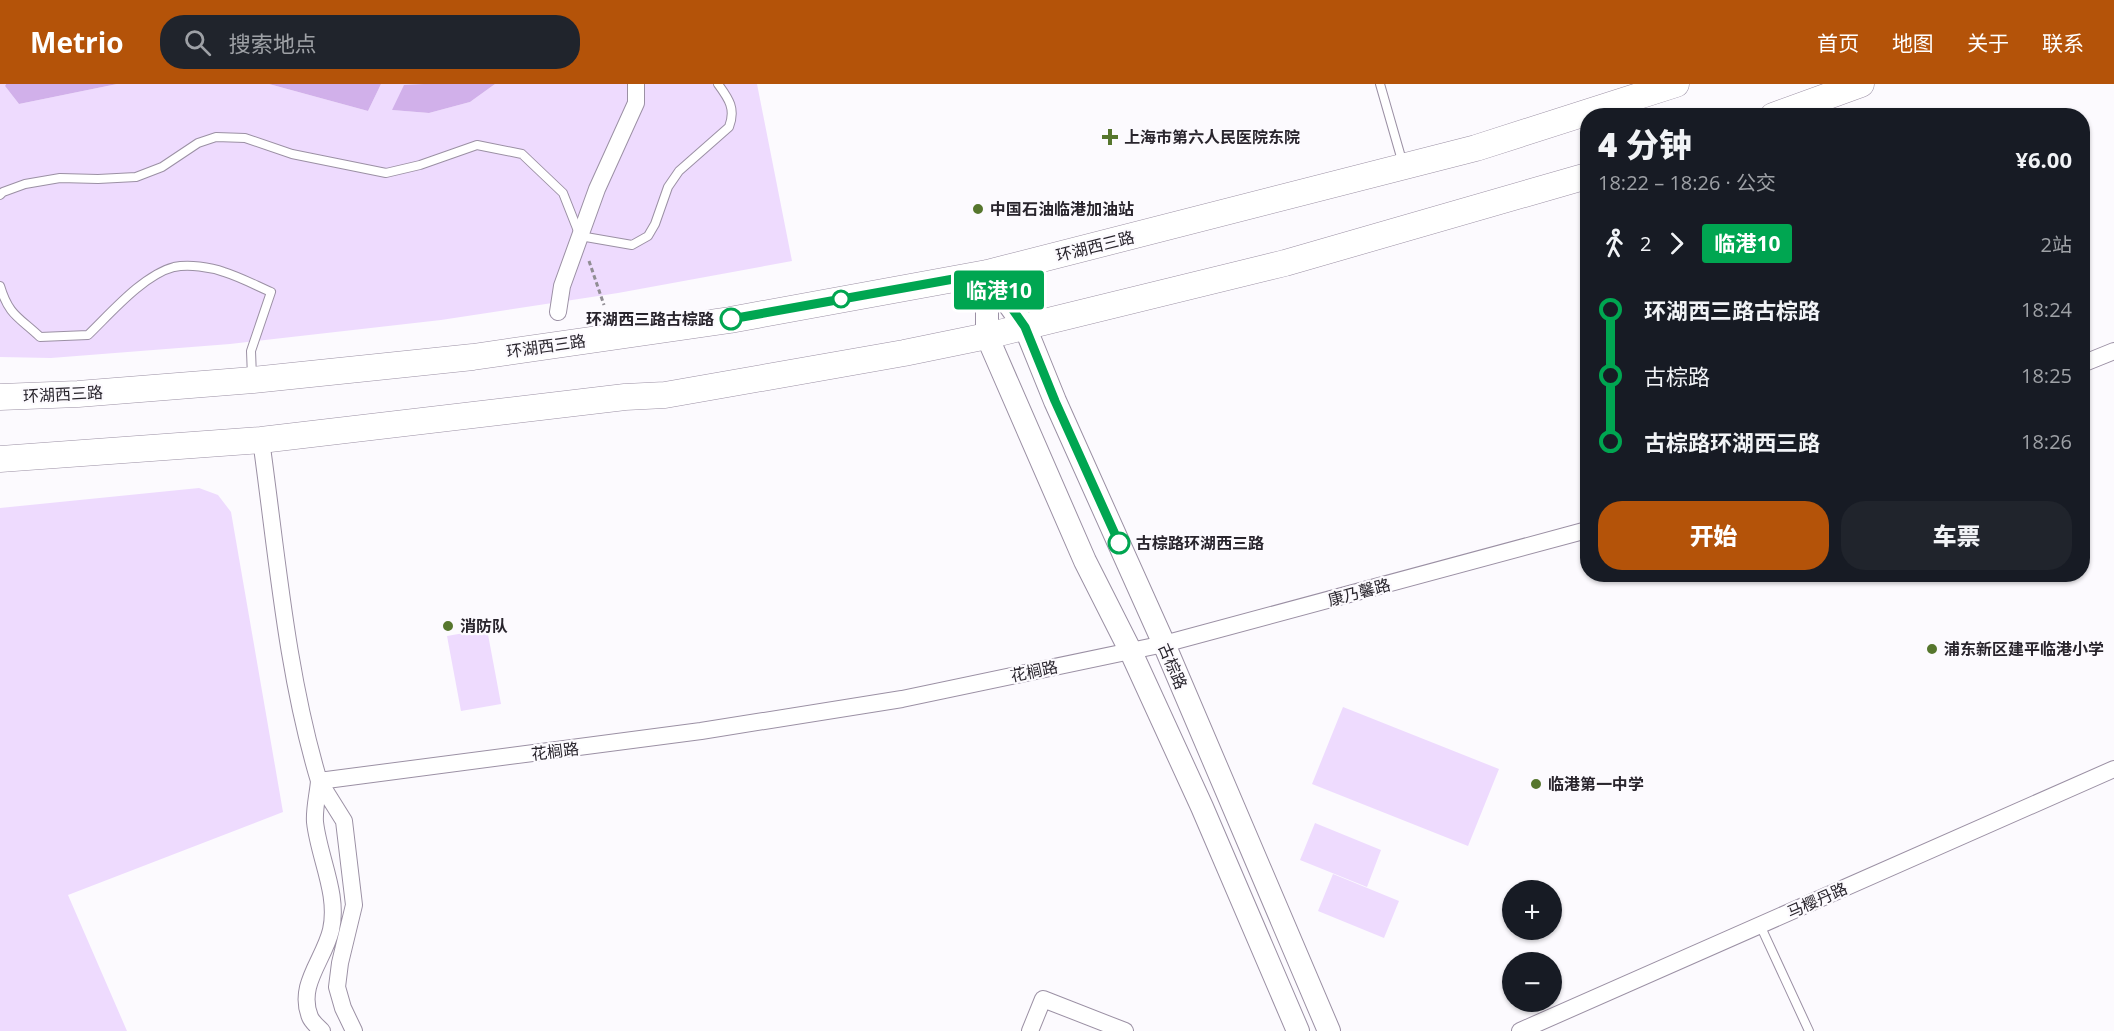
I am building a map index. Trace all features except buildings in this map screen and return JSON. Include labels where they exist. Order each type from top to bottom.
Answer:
[{"type":"main road","name":"环湖西三路","points":[[1601,108],[1676,84]]},
{"type":"main road","points":[[1795,108],[1861,84]]},
{"type":"main road","name":"环湖西三路","points":[[0,397],[78,394],[253,380],[473,357],[706,323],[987,273],[1476,148],[1580,115]]},
{"type":"main road","points":[[0,459],[261,440],[625,397],[665,395],[904,353],[1025,327],[1285,262],[1580,178]]},
{"type":"street","points":[[558,312],[562,286],[597,189],[636,103],[636,84]]},
{"type":"street","name":"古棕路","points":[[987,273],[1025,327],[1055,401],[1164,644],[1329,1031]]},
{"type":"street","name":"古棕路","points":[[987,273],[987,336],[1085,561],[1131,652],[1202,807],[1298,1031]]},
{"type":"street","points":[[2090,361],[2114,351]]},
{"type":"street","points":[[261,440],[287,629],[307,739],[320,781],[344,821],[354,905],[340,963],[337,987],[343,1008],[354,1031]]},
{"type":"street","name":"康乃馨路","points":[[1131,652],[1580,532]]},
{"type":"street","name":"花榈路","points":[[320,781],[702,731],[891,701],[1131,652]]},
{"type":"street","name":"马樱丹路","points":[[1520,1031],[2114,769]]},
{"type":"street","points":[[320,781],[315,821],[331,893],[333,914],[331,931],[310,979],[307,998],[310,1018],[322,1031]]},
{"type":"street","points":[[1030,1031],[1042,999],[1125,1031]]},
{"type":"lane","points":[[0,195],[25,184],[60,178],[136,177],[162,167],[198,143],[216,136],[245,138],[292,154],[386,173],[420,165],[477,145],[522,154],[564,193],[580,236],[632,245],[648,236],[655,224],[668,187],[679,171],[729,127],[733,118],[732,104],[718,84]]},
{"type":"lane","points":[[1380,84],[1404,167]]},
{"type":"lane","points":[[0,286],[5,304],[15,316],[40,337],[88,335],[127,298],[155,276],[174,267],[199,267],[222,271],[271,292],[251,351],[253,380]]},
{"type":"lane","points":[[1760,925],[1809,1031]]},
{"type":"path","points":[[580,236],[604,305]]},
{"type":"shaded area","points":[[0,84],[6,84],[5,86],[19,104],[117,84],[269,84],[368,111],[381,84],[424,84],[392,110],[429,113],[470,102],[495,84],[757,84],[792,261],[618,293],[441,320],[230,344],[51,358],[0,357]]},
{"type":"shaded area","points":[[6,84],[117,84],[19,104],[5,86]]},
{"type":"shaded area","points":[[269,84],[381,84],[368,111]]},
{"type":"shaded area","points":[[495,84],[470,102],[429,113],[392,110],[404,85]]},
{"type":"shaded area","points":[[199,488],[218,495],[231,512],[283,812],[68,895],[127,1031],[0,1031],[0,508]]},
{"type":"shaded area","points":[[487,629],[501,704],[461,711],[447,636]]},
{"type":"shaded area","points":[[1343,707],[1499,769],[1468,846],[1312,784]]},
{"type":"shaded area","points":[[1315,823],[1381,850],[1367,887],[1300,860]]},
{"type":"shaded area","points":[[1333,874],[1399,901],[1384,938],[1318,911]]},
{"type":"bus line","name":"临港10","points":[[731,319],[987,273],[1025,327],[1055,401],[1119,543]]},
{"type":"place","name":"上海市第六人民医院东院","points":[[1110,137]]},
{"type":"place","name":"中国石油临港加油站","points":[[978,209]]},
{"type":"place","name":"环湖西三路古棕路","points":[[731,319]]},
{"type":"place","name":"古棕路环湖西三路","points":[[1119,543]]},
{"type":"place","name":"消防队","points":[[448,626]]},
{"type":"place","name":"浦东新区建平临港小学","points":[[1932,649]]},
{"type":"place","name":"临港第一中学","points":[[1536,784]]}]
